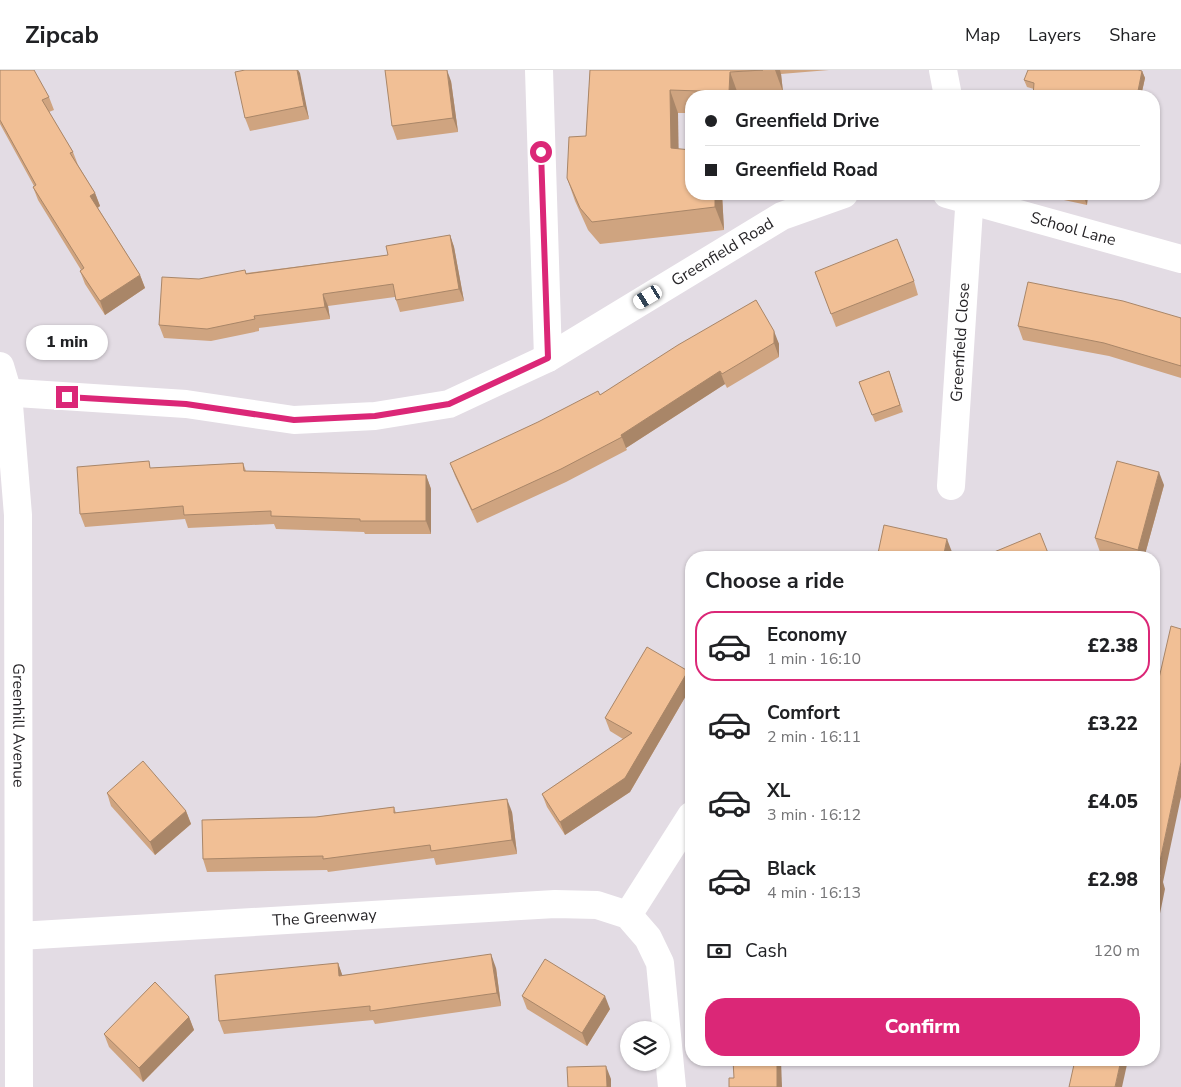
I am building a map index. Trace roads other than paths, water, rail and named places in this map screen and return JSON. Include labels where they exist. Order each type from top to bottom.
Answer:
[{"type":"street","points":[[539,70],[548,358]]},
{"type":"street","points":[[943,70],[947,90]]},
{"type":"street","name":"Greenfield Road","points":[[4,392],[186,404],[294,420],[375,416],[449,404],[548,358],[782,216],[827,200]]},
{"type":"street","name":"Greenfield Close","points":[[951,486],[963,200]]},
{"type":"street","name":"School Lane","points":[[980,200],[1181,259]]},
{"type":"street","name":"Greenhill Avenue","points":[[0,366],[18,515],[17,867],[19,1087]]},
{"type":"street","points":[[628,916],[685,826]]},
{"type":"street","name":"The Greenway","points":[[19,936],[555,904],[597,906],[628,916],[648,938],[660,963],[672,1087]]}]
